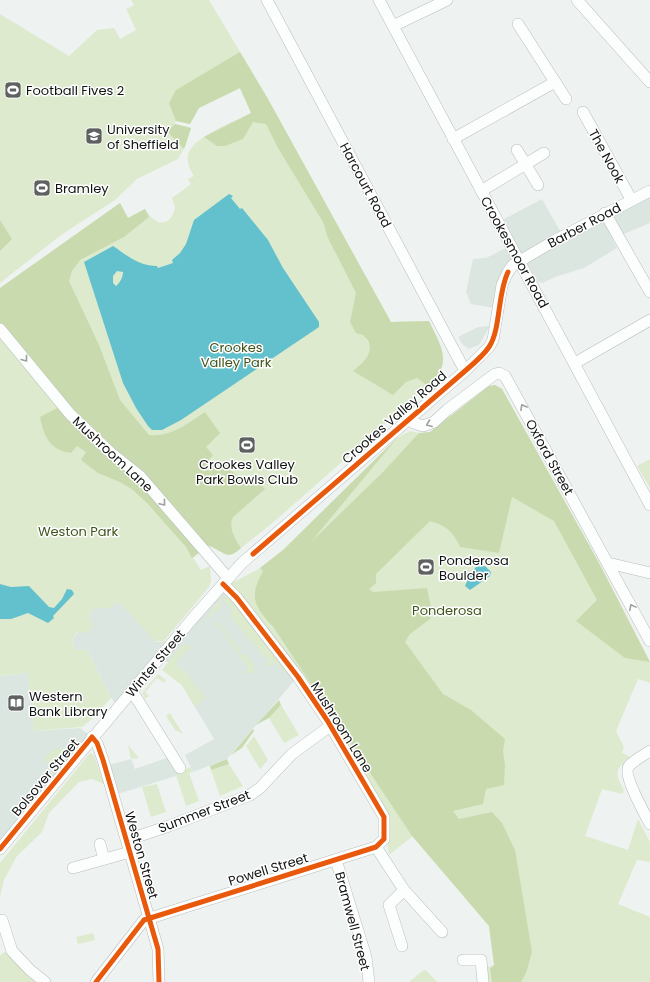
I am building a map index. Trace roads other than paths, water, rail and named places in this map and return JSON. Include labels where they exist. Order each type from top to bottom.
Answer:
[{"type":"street","name":"Harcourt Road","points":[[267,0],[465,371]]},
{"type":"street","name":"Crookesmoor Road","points":[[379,0],[650,505]]},
{"type":"street","points":[[393,26],[447,0]]},
{"type":"street","points":[[577,0],[650,82]]},
{"type":"street","points":[[518,24],[566,99]]},
{"type":"street","points":[[453,139],[555,82]]},
{"type":"street","name":"The Nook","points":[[583,112],[631,199]]},
{"type":"street","points":[[517,150],[538,185]]},
{"type":"street","points":[[481,190],[544,153]]},
{"type":"street","name":"Barber Road","points":[[519,260],[631,199],[650,191]]},
{"type":"street","points":[[605,213],[650,292]]},
{"type":"street","name":"Crookes Valley Road","points":[[223,584],[250,556],[465,371],[489,347],[493,340],[503,281],[508,272],[519,260]]},
{"type":"street","points":[[575,363],[650,320]]},
{"type":"street","name":"Mushroom Lane","points":[[0,329],[70,414],[147,484],[223,584],[237,598],[294,671],[330,726],[384,817],[384,839],[376,847]]},
{"type":"street","name":"Oxford Street","points":[[409,418],[414,423],[423,426],[434,422],[447,410],[495,374],[499,373],[505,376],[650,641]]},
{"type":"street","points":[[608,563],[650,573]]},
{"type":"street","name":"Winter Street","points":[[92,737],[223,584]]},
{"type":"street","points":[[132,691],[180,768]]},
{"type":"street","name":"Summer Street","points":[[127,840],[169,826],[250,795],[260,788],[292,754],[330,726]]},
{"type":"street","name":"Weston Street","points":[[92,737],[97,743],[103,760],[158,949],[159,982]]},
{"type":"street","name":"Bolsover Street","points":[[0,849],[92,737]]},
{"type":"street","points":[[650,751],[629,766],[627,771],[630,783],[650,824]]},
{"type":"street","points":[[100,844],[104,859]]},
{"type":"street","points":[[376,847],[404,890],[442,932]]},
{"type":"street","name":"Powell Street","points":[[149,918],[376,847]]},
{"type":"street","points":[[73,868],[130,852]]},
{"type":"street","name":"Bramwell Street","points":[[336,860],[366,957],[368,982]]},
{"type":"street","points":[[402,946],[389,906],[404,890]]},
{"type":"street","points":[[96,982],[140,923],[149,918]]},
{"type":"street","points":[[2,920],[12,951],[30,970],[45,982]]},
{"type":"street","points":[[463,960],[481,960],[483,982]]},
{"type":"water","points":[[229,194],[233,196],[231,198],[240,209],[242,208],[268,240],[283,268],[319,322],[319,327],[181,420],[162,430],[152,430],[136,408],[123,383],[84,262],[113,246],[134,260],[151,266],[157,266],[158,268],[173,263],[172,260],[180,253],[186,244],[194,220]],"holes":[[[117,271],[123,272],[121,280],[116,286],[113,283],[113,276]]]},
{"type":"water","points":[[485,566],[491,572],[490,576],[470,590],[465,586],[470,574],[476,567]]},
{"type":"water","points":[[0,584],[11,587],[29,586],[49,607],[54,608],[62,599],[67,589],[72,590],[74,594],[48,623],[28,613],[11,619],[0,619]]},
{"type":"place","name":"Football Fives 2","points":[[13,90]]},
{"type":"place","name":"University of Sheffield","points":[[94,136]]},
{"type":"place","name":"Bramley","points":[[42,188]]},
{"type":"place","name":"Crookes Valley Park Bowls Club","points":[[247,445]]},
{"type":"place","name":"Ponderosa Boulder","points":[[426,567]]},
{"type":"place","name":"Western Bank Library","points":[[16,703]]},
{"type":"park label","name":"Crookes Valley Park","points":[[236,354]]},
{"type":"park label","name":"Weston Park","points":[[78,531]]},
{"type":"park label","name":"Ponderosa","points":[[447,610]]}]
